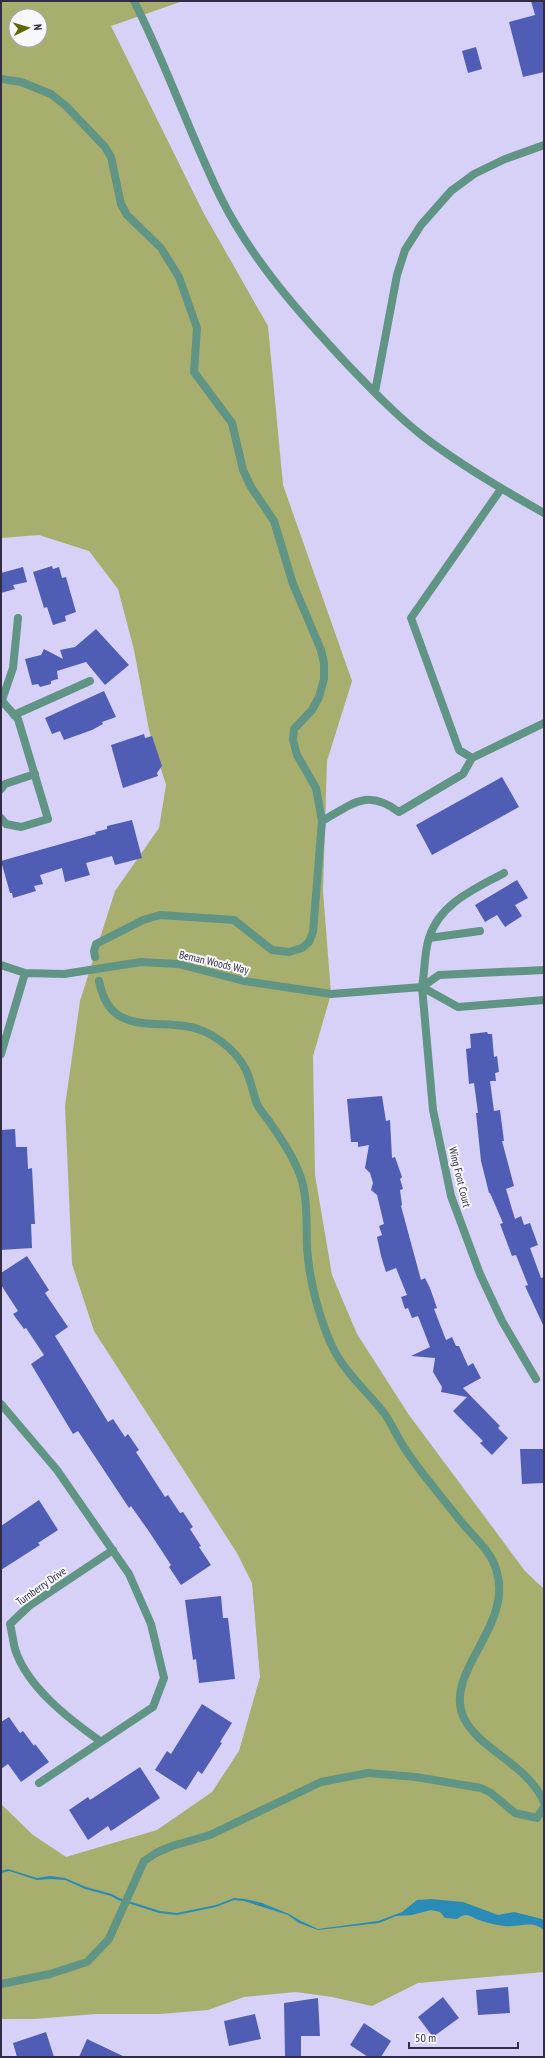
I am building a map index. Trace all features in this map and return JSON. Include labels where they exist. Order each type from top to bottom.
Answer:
[{"type":"street","points":[[134,1],[221,196],[260,262],[323,338],[375,392],[424,437],[501,489],[544,513]]},
{"type":"street","points":[[1,79],[21,82],[51,94],[66,106],[96,137],[111,157],[121,204],[127,215],[161,248],[179,277],[197,328],[198,337],[193,362],[194,372],[232,423],[243,470],[251,487],[274,521],[293,584],[324,663],[324,679],[319,698],[312,710],[294,729],[293,740],[297,755],[316,788],[322,821],[313,932],[309,942],[302,948],[289,952],[272,950],[234,920],[160,915],[144,920],[96,944],[94,951],[95,957]]},
{"type":"street","points":[[375,392],[397,275],[405,250],[421,225],[451,191],[474,174],[505,159],[544,145]]},
{"type":"street","points":[[472,758],[459,750],[411,618],[501,489]]},
{"type":"street","points":[[1,818],[6,824],[21,827],[48,819],[18,719],[2,700],[12,668],[18,618]]},
{"type":"street","points":[[14,715],[90,681]]},
{"type":"street","points":[[322,821],[361,800],[373,799],[387,803],[399,812],[463,774],[472,758],[544,723]]},
{"type":"street","points":[[1,789],[5,784],[35,774]]},
{"type":"street","name":"Wing Foot Court","points":[[504,873],[458,898],[440,916],[429,938],[422,987],[433,1110],[451,1196],[480,1274],[502,1321],[536,1379]]},
{"type":"street","points":[[429,938],[480,931]]},
{"type":"street","name":"Beman Woods Way","points":[[1,965],[25,972],[64,974],[141,962],[178,964],[244,981],[331,994],[422,987],[440,975],[544,970]]},
{"type":"street","points":[[1,1054],[25,972]]},
{"type":"street","points":[[99,981],[102,996],[110,1009],[125,1020],[144,1024],[186,1026],[204,1031],[237,1055],[246,1070],[258,1105],[294,1162],[303,1181],[306,1200],[308,1270],[314,1294],[333,1348],[344,1369],[384,1414],[405,1449],[460,1520],[488,1553],[496,1568],[499,1588],[498,1606],[481,1646],[466,1672],[460,1703],[464,1717],[480,1738],[510,1761],[534,1783],[544,1802]]},
{"type":"street","points":[[422,987],[458,1007],[544,1000]]},
{"type":"street","points":[[1,1404],[57,1470],[129,1574],[151,1624],[164,1678],[153,1707],[39,1783]]},
{"type":"street","name":"Turnberry Drive","points":[[100,1741],[66,1717],[31,1679],[16,1650],[10,1624],[29,1606],[113,1550]]},
{"type":"street","points":[[1,1984],[44,1976],[87,1962],[109,1939],[133,1881],[144,1861],[156,1853],[210,1836],[321,1782],[368,1773],[392,1774],[481,1788],[491,1793],[516,1813],[537,1818],[544,1807]]},
{"type":"green space","points":[[1,1],[183,1],[111,26],[203,212],[268,326],[283,485],[352,681],[327,761],[323,891],[331,994],[313,1056],[315,1175],[332,1275],[357,1334],[409,1415],[525,1571],[544,1589],[544,1972],[418,1983],[372,2006],[332,1997],[296,1992],[244,1997],[208,2010],[160,2014],[96,2014],[34,2019],[1,2019],[1,1804],[33,1835],[66,1857],[157,1830],[212,1792],[239,1751],[260,1677],[252,1583],[237,1553],[94,1331],[72,1264],[65,1106],[80,1001],[115,891],[159,828],[166,785],[149,730],[134,650],[118,589],[89,551],[39,535],[1,538]]},
{"type":"water","points":[[8,1869],[37,1878],[50,1876],[65,1878],[86,1887],[112,1894],[119,1898],[160,1911],[177,1913],[216,1905],[234,1898],[245,1899],[262,1903],[289,1914],[318,1929],[378,1921],[402,1912],[417,1900],[431,1899],[463,1902],[498,1915],[514,1912],[542,1919],[544,1921],[544,1930],[530,1924],[504,1926],[482,1921],[466,1915],[463,1915],[457,1919],[445,1918],[440,1912],[431,1910],[412,1915],[396,1916],[379,1923],[318,1930],[299,1923],[288,1915],[244,1901],[234,1900],[216,1907],[177,1915],[159,1913],[118,1900],[111,1896],[85,1889],[65,1880],[37,1880],[9,1871],[1,1873],[1,1871]]},
{"type":"building","points":[[531,1],[544,1],[544,72],[523,77],[509,22],[535,15]]},
{"type":"building","points":[[476,47],[482,69],[468,73],[462,51]]},
{"type":"building","points":[[52,566],[53,569],[59,567],[62,578],[66,577],[76,612],[65,616],[66,621],[53,625],[47,607],[44,608],[33,572]]},
{"type":"building","points":[[23,567],[27,582],[13,585],[15,589],[1,593],[1,573]]},
{"type":"building","points":[[96,629],[129,665],[105,685],[86,662],[57,671],[58,679],[51,681],[51,684],[40,687],[38,684],[32,685],[25,659],[41,655],[44,649],[63,659],[60,650],[75,647]]},
{"type":"building","points":[[104,691],[116,717],[102,722],[103,724],[92,730],[64,740],[60,731],[52,734],[45,718]]},
{"type":"building","points":[[144,734],[145,738],[152,736],[162,766],[157,773],[158,776],[123,788],[111,745]]},
{"type":"building","points":[[502,777],[519,807],[432,855],[416,825]]},
{"type":"building","points":[[132,820],[142,858],[115,865],[112,856],[86,863],[90,875],[65,882],[62,868],[40,875],[43,884],[34,886],[36,891],[13,898],[12,893],[10,893],[1,861],[96,834],[95,832],[107,829],[107,826]]},
{"type":"building","points":[[517,880],[528,898],[515,905],[522,916],[505,927],[497,915],[485,922],[475,905]]},
{"type":"building","points":[[487,1032],[488,1034],[492,1034],[494,1057],[497,1056],[499,1072],[495,1073],[496,1081],[490,1081],[494,1111],[500,1110],[504,1141],[502,1141],[514,1186],[506,1189],[515,1219],[521,1216],[524,1225],[530,1223],[538,1245],[530,1248],[541,1278],[544,1277],[544,1327],[525,1286],[528,1285],[516,1255],[512,1256],[500,1224],[503,1223],[489,1193],[481,1161],[476,1113],[478,1113],[474,1083],[469,1084],[466,1049],[471,1048],[470,1034]]},
{"type":"building","points":[[382,1096],[386,1121],[390,1120],[392,1158],[395,1157],[402,1177],[400,1179],[403,1189],[400,1190],[401,1206],[421,1280],[425,1278],[430,1288],[437,1308],[434,1309],[446,1340],[452,1337],[456,1346],[459,1346],[468,1366],[473,1363],[481,1378],[463,1388],[500,1426],[498,1428],[508,1438],[492,1455],[480,1443],[483,1441],[453,1411],[467,1397],[441,1392],[442,1387],[433,1372],[435,1358],[411,1356],[430,1347],[418,1316],[412,1318],[408,1308],[405,1309],[401,1297],[407,1295],[396,1268],[386,1272],[381,1256],[377,1237],[382,1235],[379,1226],[384,1224],[377,1195],[371,1190],[373,1183],[370,1173],[365,1168],[369,1145],[358,1147],[358,1142],[351,1142],[347,1099]]},
{"type":"building","points":[[15,1129],[16,1147],[27,1147],[28,1169],[32,1168],[35,1224],[31,1224],[32,1248],[1,1250],[1,1130]]},
{"type":"building","points":[[27,1256],[49,1290],[45,1293],[68,1327],[55,1336],[108,1422],[113,1419],[125,1437],[128,1434],[139,1450],[136,1452],[165,1497],[168,1495],[180,1513],[183,1512],[193,1527],[190,1529],[201,1546],[199,1547],[211,1565],[181,1585],[169,1567],[171,1565],[150,1533],[131,1506],[129,1508],[78,1431],[73,1434],[31,1364],[44,1355],[26,1328],[24,1329],[13,1314],[18,1311],[1,1285],[1,1273]]},
{"type":"building","points":[[520,1449],[544,1449],[544,1483],[522,1484]]},
{"type":"building","points":[[39,1500],[58,1530],[38,1543],[40,1545],[1,1570],[1,1526]]},
{"type":"building","points":[[221,1596],[223,1618],[228,1618],[235,1679],[199,1683],[196,1659],[193,1660],[185,1600]]},
{"type":"building","points":[[202,1704],[232,1723],[220,1742],[222,1743],[202,1774],[198,1771],[186,1790],[155,1770],[167,1751],[171,1754]]},
{"type":"building","points":[[9,1717],[20,1733],[23,1731],[34,1746],[35,1744],[49,1762],[21,1782],[8,1764],[1,1769],[1,1722]]},
{"type":"building","points":[[140,1767],[160,1798],[111,1831],[108,1826],[88,1840],[69,1810],[88,1797],[90,1800]]},
{"type":"building","points":[[508,1987],[510,2013],[478,2015],[476,1990]]},
{"type":"building","points":[[443,1997],[459,2018],[433,2037],[418,2017]]},
{"type":"building","points":[[318,1998],[320,2036],[301,2036],[301,2056],[285,2056],[284,2003]]},
{"type":"building","points":[[255,2014],[261,2039],[229,2046],[224,2021]]},
{"type":"building","points":[[364,2023],[391,2041],[381,2057],[368,2057],[350,2045]]},
{"type":"building","points":[[46,2032],[54,2057],[17,2057],[13,2043]]},
{"type":"building","points":[[87,2039],[125,2057],[79,2057]]}]
